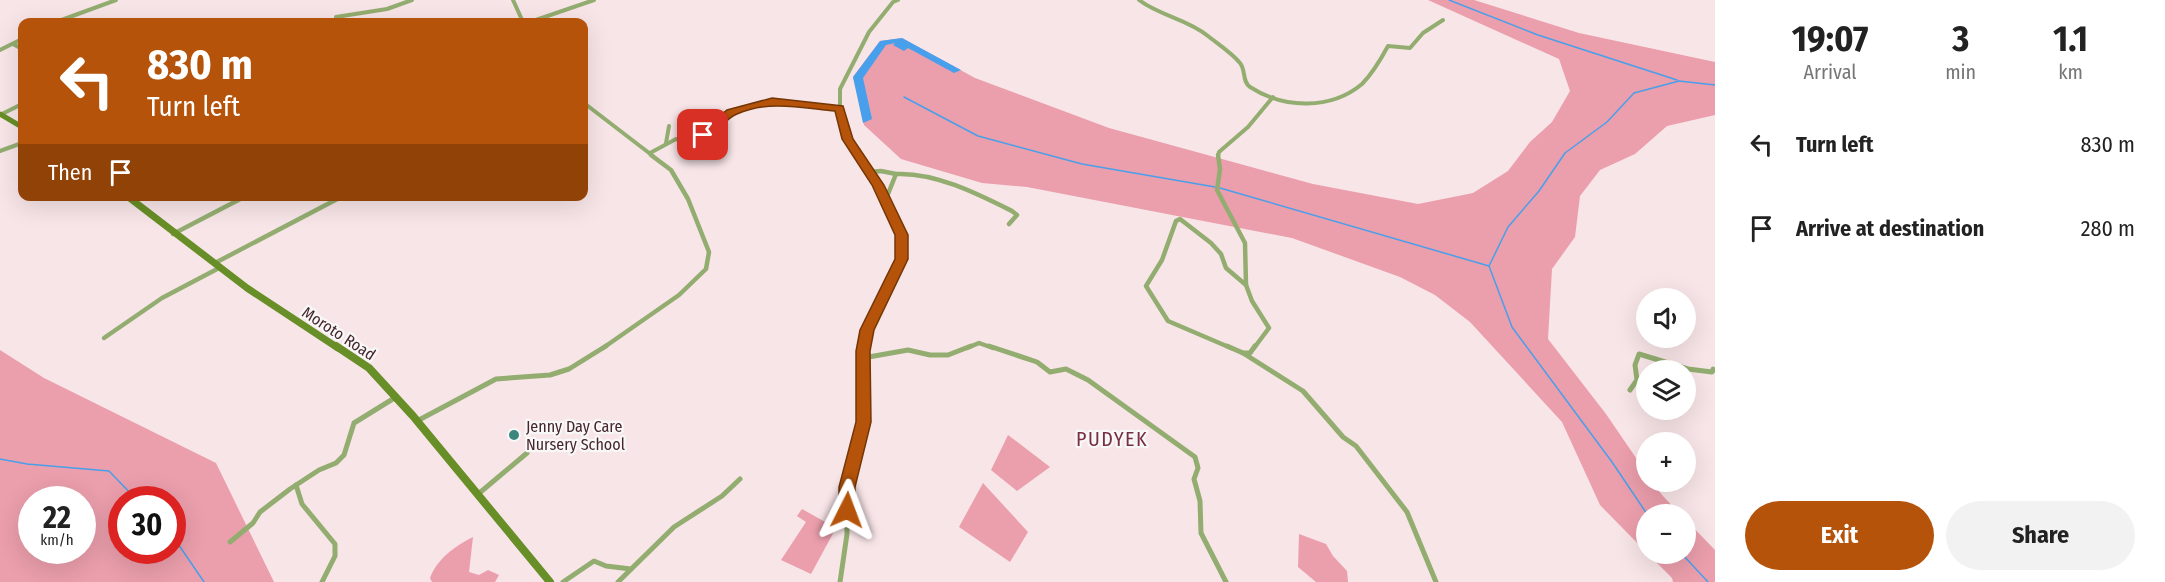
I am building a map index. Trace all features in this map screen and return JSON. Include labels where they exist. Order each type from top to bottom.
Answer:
[{"type":"main road","points":[[0,115],[18,125]]},
{"type":"main road","name":"Moroto Road","points":[[133,201],[217,266],[282,312],[369,368],[417,421],[550,582]]},
{"type":"street","points":[[64,18],[116,0]]},
{"type":"street","points":[[336,17],[387,9],[412,0]]},
{"type":"street","points":[[513,0],[521,18]]},
{"type":"street","points":[[540,18],[582,2],[594,0]]},
{"type":"street","points":[[1139,0],[1153,11],[1185,22],[1214,39],[1244,66],[1246,84],[1273,97],[1298,105],[1344,97],[1360,87],[1374,73],[1388,46],[1410,48],[1424,33],[1443,20]]},
{"type":"street","points":[[840,582],[847,534],[847,487],[864,416],[863,358],[867,330],[897,271],[903,251],[902,235],[886,198],[846,136],[840,108],[842,82],[869,32],[894,1]]},
{"type":"street","points":[[0,50],[18,41]]},
{"type":"street","points":[[13,44],[18,47]]},
{"type":"street","points":[[1250,353],[1269,328],[1252,301],[1246,285],[1245,243],[1216,186],[1220,169],[1218,154],[1229,146],[1265,109],[1273,97]]},
{"type":"street","points":[[650,153],[678,139],[690,143],[711,131],[731,112],[772,101],[840,108]]},
{"type":"street","points":[[0,115],[18,106]]},
{"type":"street","points":[[417,421],[496,379],[550,375],[569,369],[679,295],[700,277],[709,260],[709,252],[686,195],[670,170],[588,106]]},
{"type":"street","points":[[666,143],[669,126]]},
{"type":"street","points":[[0,151],[18,144]]},
{"type":"street","points":[[868,172],[913,174],[982,196],[1017,214],[1009,224]]},
{"type":"street","points":[[886,198],[896,174]]},
{"type":"street","points":[[173,234],[236,201]]},
{"type":"street","points":[[104,338],[162,298],[334,201]]},
{"type":"street","points":[[1246,285],[1226,268],[1221,254],[1211,243],[1180,219],[1176,221],[1162,260],[1146,286],[1168,321],[1243,353],[1304,391],[1343,437],[1356,446],[1407,512],[1436,582]]},
{"type":"street","points":[[863,358],[908,350],[930,355],[948,355],[979,343],[1037,362],[1050,372],[1066,369],[1093,382],[1195,457],[1198,468],[1194,479],[1200,501],[1201,533],[1226,582]]},
{"type":"street","points":[[1243,353],[1250,353]]},
{"type":"street","points":[[1250,353],[1252,360]]},
{"type":"street","points":[[1630,390],[1637,380],[1635,365],[1639,354],[1688,369],[1712,372],[1713,369],[1715,370]]},
{"type":"street","points":[[230,543],[253,523],[260,512],[319,470],[336,463],[344,455],[354,423],[396,397]]},
{"type":"street","points":[[477,495],[527,453]]},
{"type":"street","points":[[618,582],[674,527],[722,496],[740,479]]},
{"type":"street","points":[[296,485],[296,492],[307,512],[328,532],[337,545],[336,553],[322,582]]},
{"type":"street","points":[[562,582],[594,561],[606,566],[632,569]]},
{"type":"shaded area","points":[[1428,0],[1474,0],[1579,33],[1715,62],[1715,115],[1667,126],[1635,154],[1600,170],[1580,196],[1575,237],[1552,269],[1548,339],[1606,414],[1636,458],[1636,492],[1660,492],[1671,504],[1636,504],[1636,542],[1600,505],[1562,422],[1470,322],[1435,295],[1400,277],[1292,238],[1027,187],[982,183],[901,159],[864,125],[853,77],[880,41],[902,38],[975,78],[1109,128],[1313,184],[1418,204],[1473,193],[1508,171],[1530,142],[1552,122],[1570,91],[1559,59]]},
{"type":"shaded area","points":[[0,350],[44,378],[216,463],[274,582],[0,582]]},
{"type":"shaded area","points":[[1008,435],[1050,467],[1017,491],[991,470]]},
{"type":"shaded area","points":[[983,483],[1028,532],[1010,562],[959,527]]},
{"type":"shaded area","points":[[802,509],[836,528],[811,574],[781,560],[806,522],[797,516]]},
{"type":"shaded area","points":[[1696,530],[1715,550],[1715,582],[1673,582],[1658,564],[1696,564]]},
{"type":"shaded area","points":[[1299,534],[1326,544],[1333,556],[1347,571],[1348,582],[1316,582],[1298,567]]},
{"type":"shaded area","points":[[473,537],[469,572],[479,575],[488,570],[499,575],[495,582],[432,582],[430,578],[433,571],[442,559]]},
{"type":"water","points":[[902,38],[961,70],[954,73],[908,48],[904,51],[893,45],[895,43],[886,45],[863,78],[872,119],[863,123],[853,77],[880,41]]},
{"type":"waterway","points":[[1449,0],[1538,35],[1677,80]]},
{"type":"waterway","points":[[1489,266],[1508,227],[1539,191],[1565,153],[1607,122],[1634,93],[1679,81],[1715,85]]},
{"type":"waterway","points":[[904,97],[978,136],[1082,164],[1215,187]]},
{"type":"waterway","points":[[1220,188],[1489,266]]},
{"type":"waterway","points":[[1489,266],[1512,327],[1640,504]]},
{"type":"waterway","points":[[0,459],[27,464],[109,471],[123,486]]},
{"type":"waterway","points":[[186,556],[204,582]]},
{"type":"waterway","points":[[1691,564],[1708,582]]},
{"type":"place","name":"Jenny Day Care Nursery School","points":[[514,435]]},
{"type":"district","name":"PUDYEK","points":[[1112,439]]},
{"type":"route","points":[[703,135],[717,126],[731,112],[772,101],[793,105],[840,108],[847,139],[878,185],[902,235],[902,259],[867,330],[863,351],[864,416],[847,487],[847,510]]}]
